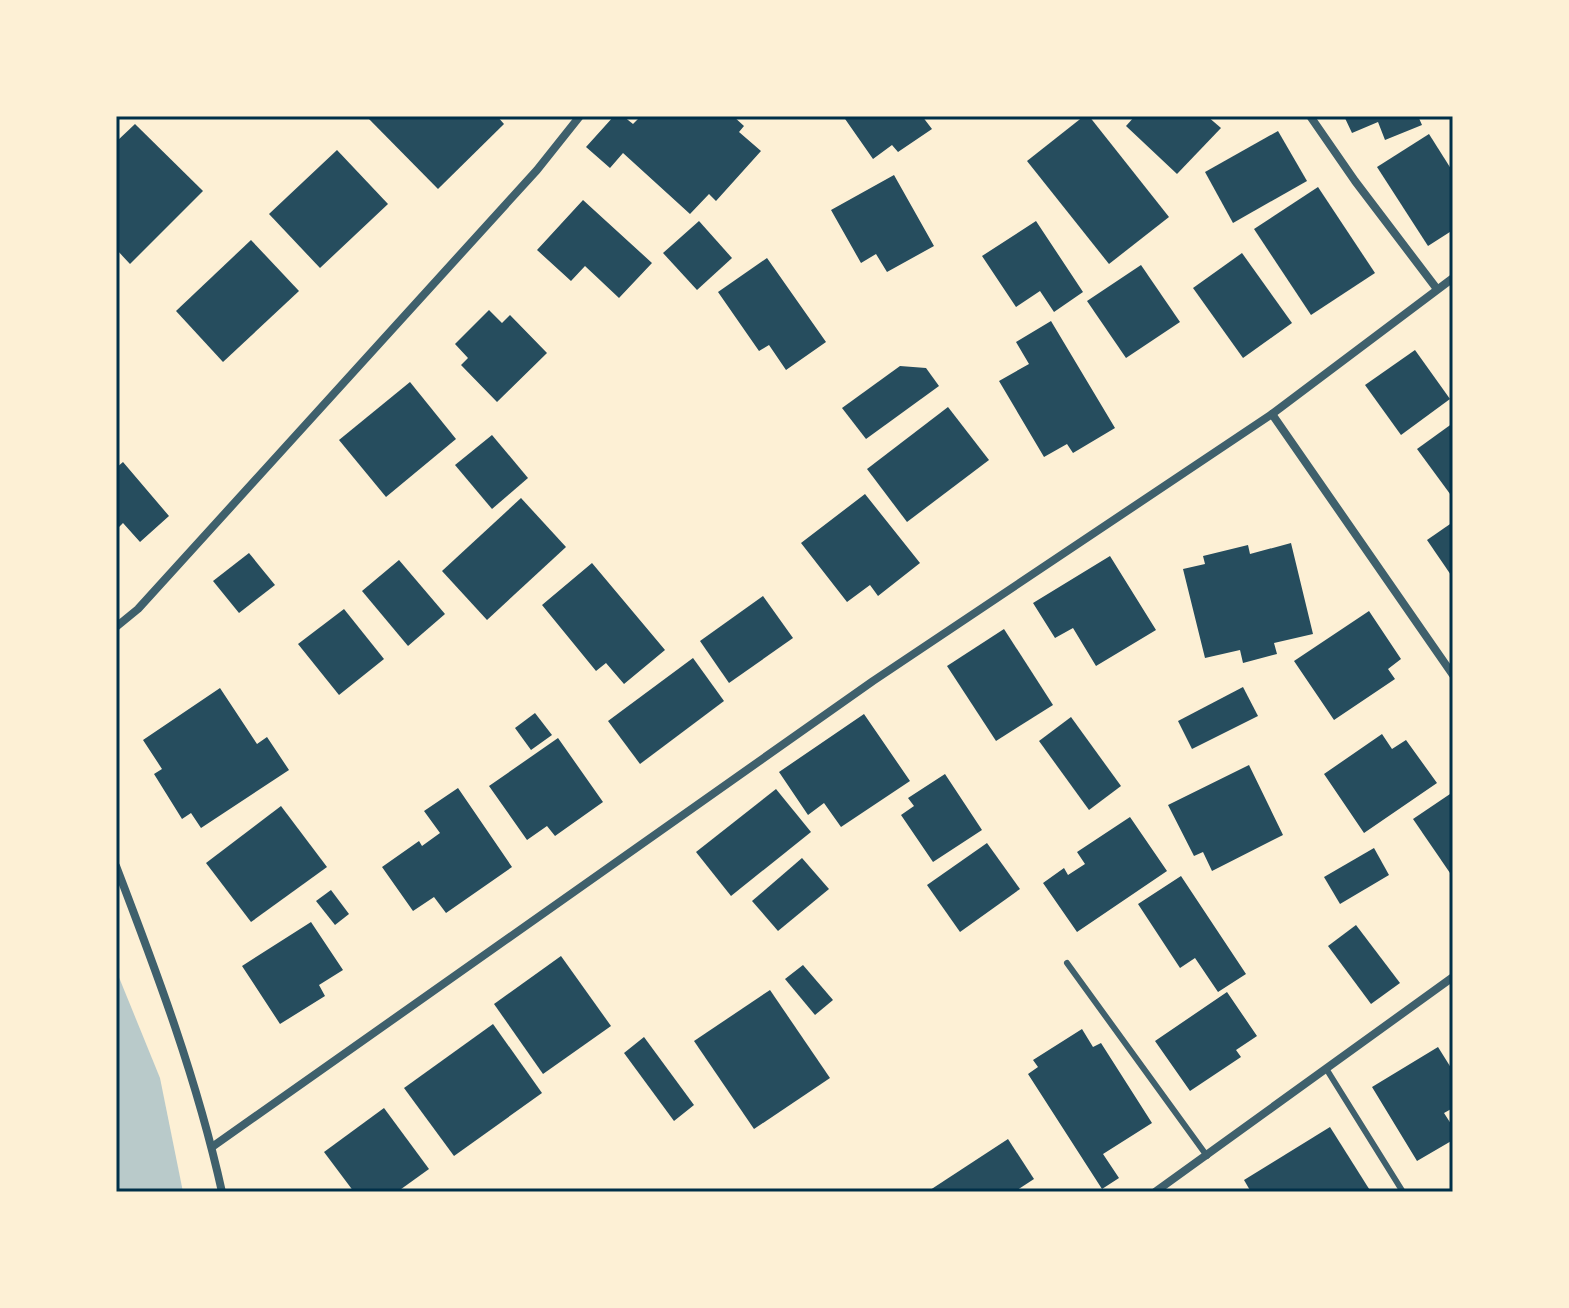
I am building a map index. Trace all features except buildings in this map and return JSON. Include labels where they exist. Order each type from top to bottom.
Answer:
[{"type":"street","points":[[116,627],[138,609],[338,391],[537,170],[580,116]]},
{"type":"street","points":[[1310,116],[1437,289]]},
{"type":"street","points":[[212,1147],[873,681],[1272,414],[1453,278]]},
{"type":"street","points":[[1272,414],[1453,675]]},
{"type":"street","points":[[116,866],[165,992],[212,1147],[222,1192]]},
{"type":"street","points":[[1155,1192],[1453,977]]},
{"type":"lane","points":[[1067,963],[1207,1156]]},
{"type":"lane","points":[[1327,1070],[1403,1192]]},
{"type":"shaded area","points":[[116,970],[160,1078],[183,1192],[116,1192]]}]
